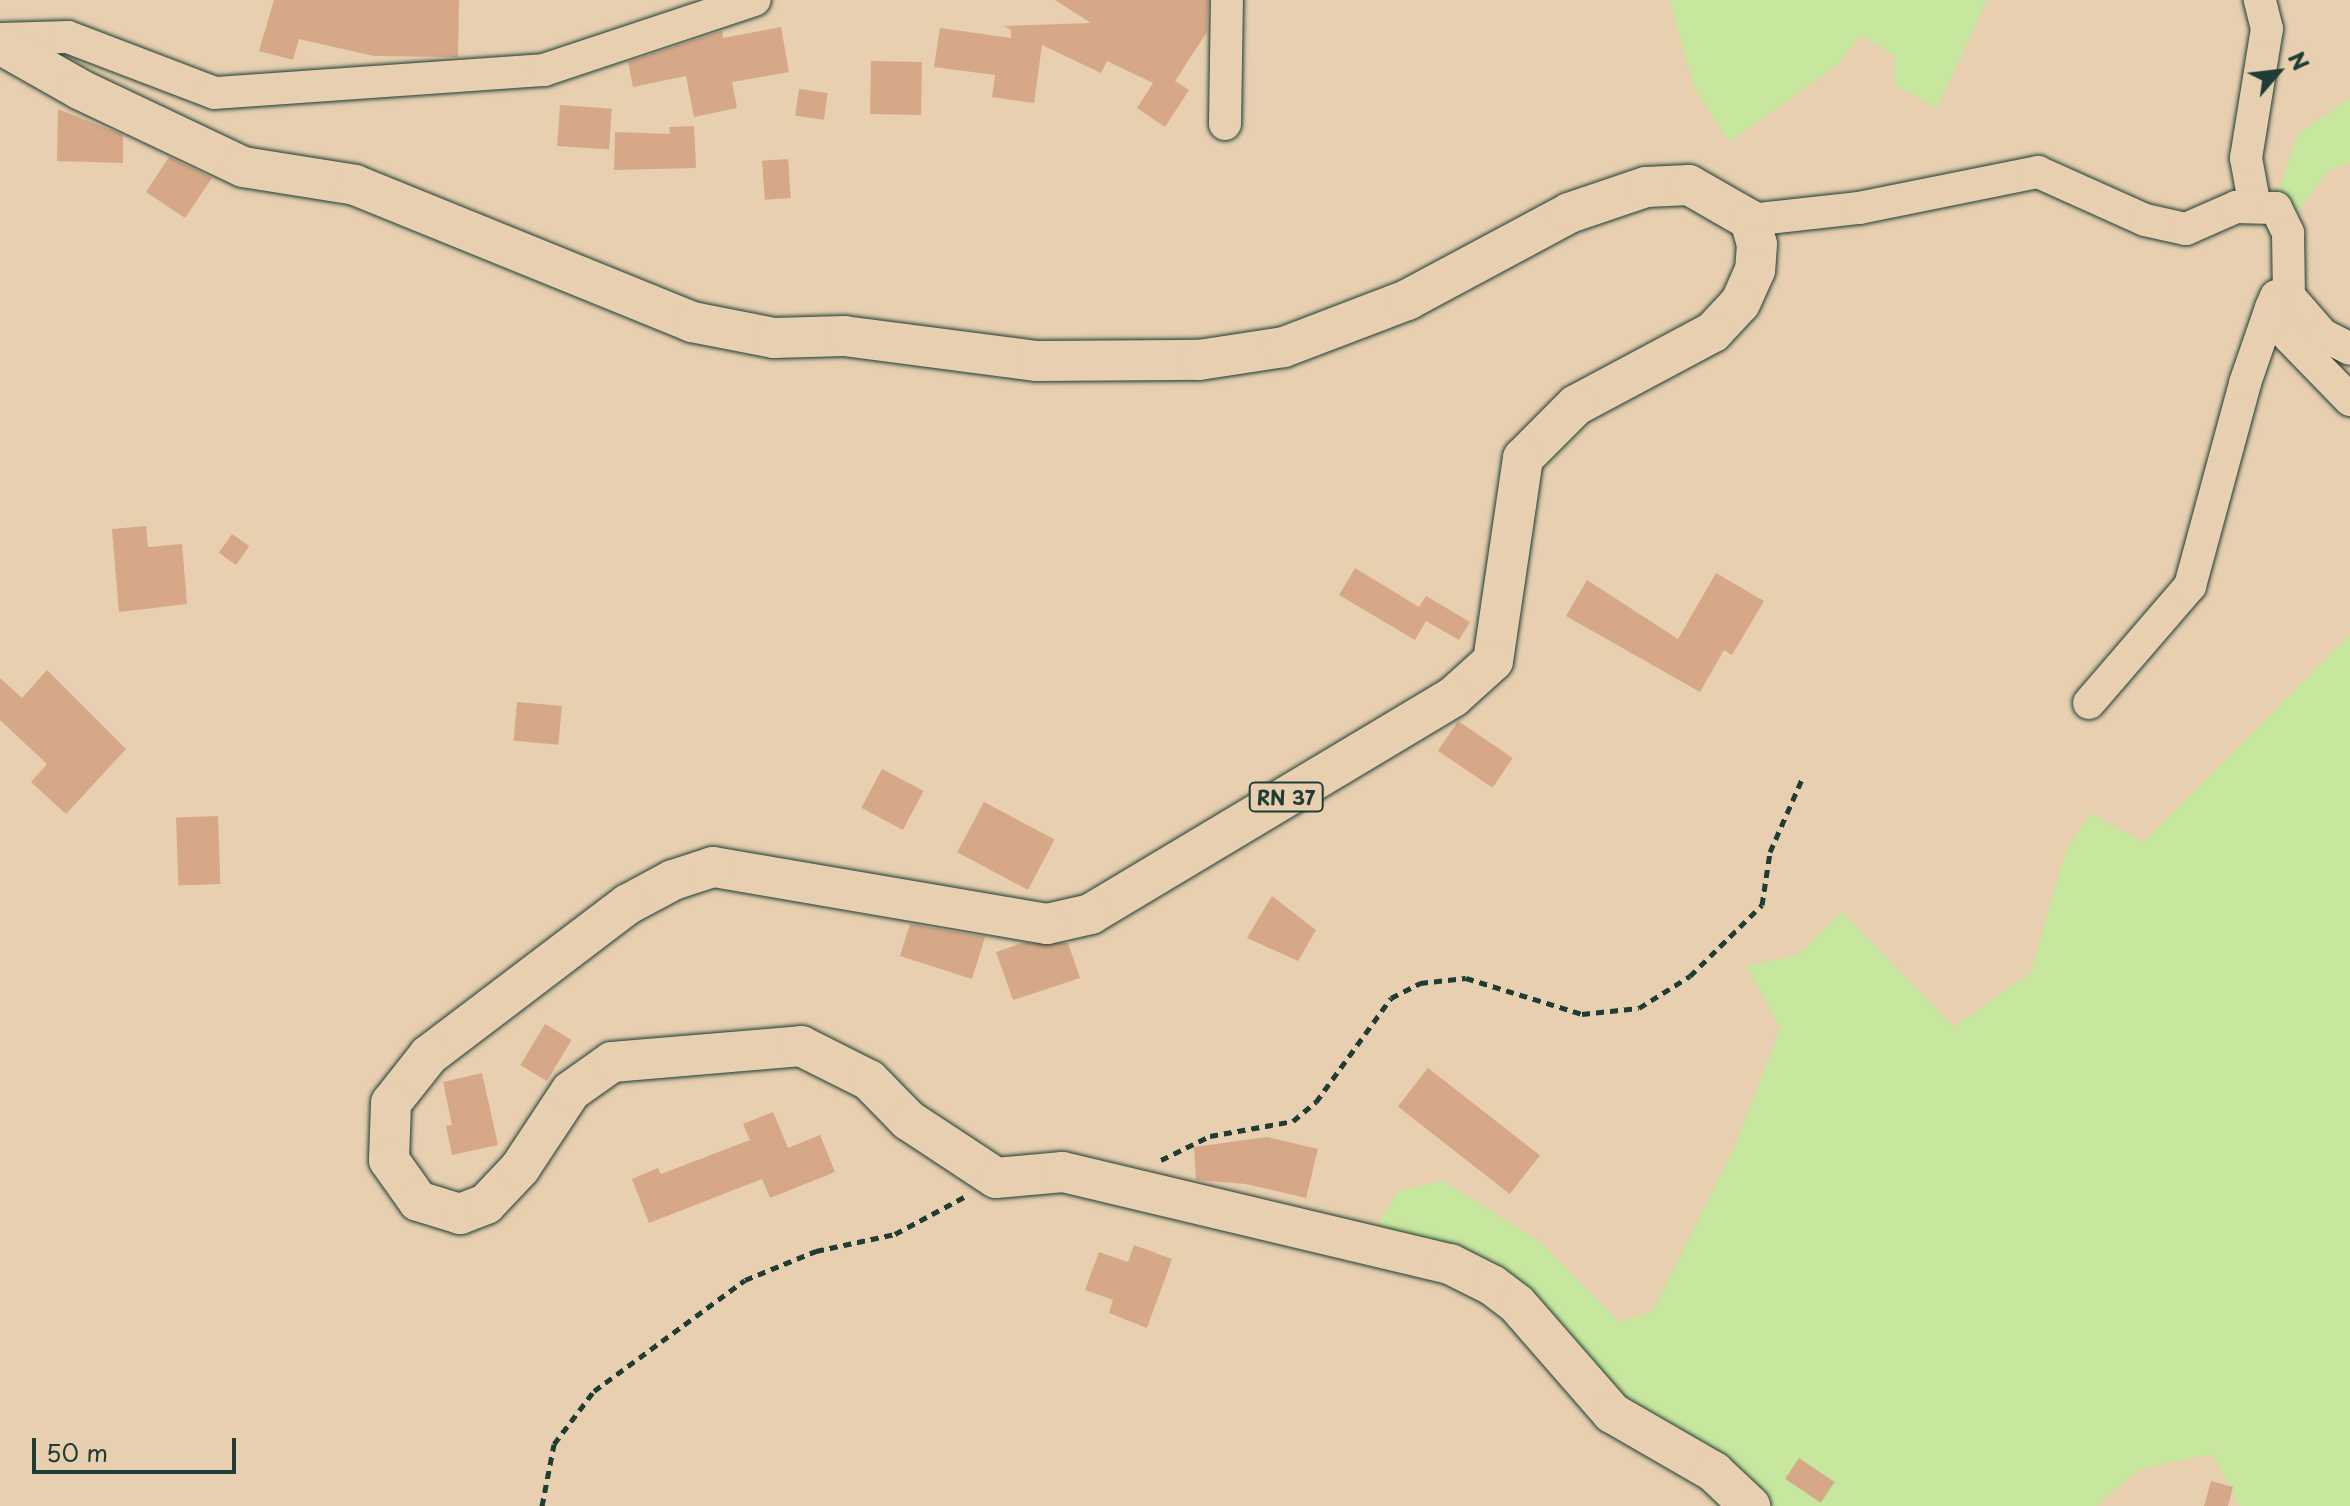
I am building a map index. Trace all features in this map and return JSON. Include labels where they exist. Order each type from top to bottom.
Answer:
[{"type":"main road","points":[[0,42],[81,90],[243,167],[355,185],[692,322],[774,338],[844,336],[1037,361],[1199,360],[1284,347],[1407,300],[1569,213],[1646,187],[1689,185],[1750,220]]},
{"type":"main road","name":"RN 37","points":[[996,1178],[908,1120],[869,1080],[801,1046],[612,1062],[571,1091],[520,1168],[486,1204],[460,1214],[418,1201],[389,1160],[391,1103],[429,1055],[628,904],[673,880],[713,867],[1047,924],[1091,914],[1453,697],[1493,661],[1523,458],[1576,405],[1722,322],[1740,303],[1755,270],[1757,244],[1750,220]]},
{"type":"main road","points":[[996,1178],[1063,1172],[1450,1264],[1492,1285],[1517,1304],[1612,1413],[1714,1472],[1750,1506]]},
{"type":"street","points":[[0,42],[68,37],[215,93],[544,70],[755,0]]},
{"type":"street","points":[[1225,124],[1227,0]]},
{"type":"street","points":[[2255,207],[2246,158],[2267,29],[2260,0]]},
{"type":"street","points":[[1750,220],[1859,208],[2038,172],[2145,220],[2186,229],[2236,207],[2276,208],[2288,233],[2289,296],[2323,335],[2350,349]]},
{"type":"street","points":[[2089,703],[2190,586],[2245,383],[2288,263]]},
{"type":"street","points":[[2271,308],[2289,337],[2350,400]]},
{"type":"path","points":[[1156,1163],[1210,1136],[1293,1121],[1316,1102],[1391,998],[1420,983],[1466,978],[1582,1014],[1639,1008],[1690,976],[1762,905],[1770,852],[1802,779]]},
{"type":"path","points":[[542,1506],[554,1444],[594,1391],[745,1280],[816,1251],[895,1234],[996,1178]]},
{"type":"green space","points":[[1669,0],[1987,0],[1937,108],[1894,85],[1895,56],[1861,35],[1836,66],[1729,142],[1695,89]]},
{"type":"green space","points":[[2350,98],[2350,162],[2327,172],[2298,212],[2278,192],[2298,134]]},
{"type":"green space","points":[[2350,634],[2350,1506],[2240,1506],[2212,1454],[2140,1469],[2096,1506],[1766,1506],[1606,1380],[1493,1262],[1375,1230],[1398,1191],[1443,1181],[1539,1241],[1619,1322],[1653,1311],[1735,1146],[1780,1029],[1747,966],[1798,955],[1842,912],[1954,1027],[2031,972],[2065,853],[2090,813],[2143,842]]},
{"type":"building","points":[[274,0],[459,0],[458,57],[374,56],[299,39],[293,60],[259,51]]},
{"type":"building","points":[[1055,0],[1208,0],[1207,32],[1175,81],[1189,90],[1165,127],[1137,108],[1153,83],[1107,61],[1101,73],[1042,45],[1034,103],[992,97],[995,75],[934,67],[940,28],[1011,38],[1011,30],[1004,26],[1091,23]]},
{"type":"building","points":[[781,27],[789,72],[732,82],[737,108],[694,117],[686,76],[633,87],[628,62],[722,31],[723,38]]},
{"type":"building","points":[[871,61],[922,62],[921,115],[870,114]]},
{"type":"building","points":[[799,89],[828,93],[824,120],[795,116]]},
{"type":"building","points":[[560,105],[612,109],[609,150],[557,146]]},
{"type":"building","points":[[58,109],[123,135],[123,163],[57,161]]},
{"type":"building","points":[[694,126],[696,168],[614,170],[615,132],[670,134],[669,127]]},
{"type":"building","points":[[169,157],[212,178],[185,218],[146,192]]},
{"type":"building","points":[[788,159],[791,198],[765,200],[762,161]]},
{"type":"building","points":[[146,526],[148,547],[182,544],[187,604],[119,612],[112,529]]},
{"type":"building","points":[[232,534],[249,546],[236,565],[219,553]]},
{"type":"building","points":[[1355,568],[1419,607],[1426,596],[1470,622],[1459,640],[1426,621],[1415,640],[1339,595]]},
{"type":"building","points":[[1716,573],[1764,601],[1732,655],[1724,650],[1700,692],[1566,616],[1587,580],[1678,639]]},
{"type":"building","points":[[47,670],[126,749],[66,814],[31,782],[47,764],[0,720],[0,678],[22,698]]},
{"type":"building","points":[[517,702],[562,706],[558,745],[514,741]]},
{"type":"building","points":[[1458,721],[1513,758],[1493,788],[1438,751]]},
{"type":"building","points":[[882,769],[923,791],[903,830],[861,808]]},
{"type":"building","points":[[984,802],[1055,840],[1028,890],[957,852]]},
{"type":"building","points":[[218,816],[220,884],[178,885],[176,817]]},
{"type":"building","points":[[1272,896],[1316,930],[1298,961],[1247,938]]},
{"type":"building","points":[[910,924],[985,937],[972,979],[900,956]]},
{"type":"building","points":[[1022,943],[1068,943],[1080,978],[1013,1000],[996,952]]},
{"type":"building","points":[[545,1024],[572,1040],[547,1081],[520,1065]]},
{"type":"building","points":[[1428,1068],[1540,1155],[1510,1194],[1398,1107]]},
{"type":"building","points":[[482,1073],[498,1145],[452,1155],[446,1126],[452,1125],[443,1082]]},
{"type":"building","points":[[773,1112],[788,1148],[820,1135],[835,1172],[770,1198],[762,1179],[649,1223],[632,1179],[658,1168],[661,1174],[750,1140],[743,1124]]},
{"type":"building","points":[[1267,1137],[1318,1149],[1306,1198],[1246,1184],[1196,1180],[1194,1147]]},
{"type":"building","points":[[1134,1245],[1172,1259],[1147,1328],[1109,1313],[1113,1300],[1085,1290],[1099,1252],[1128,1262]]},
{"type":"building","points":[[1799,1458],[1835,1482],[1821,1503],[1785,1479]]},
{"type":"building","points":[[2211,1481],[2233,1487],[2228,1506],[2204,1506]]}]
